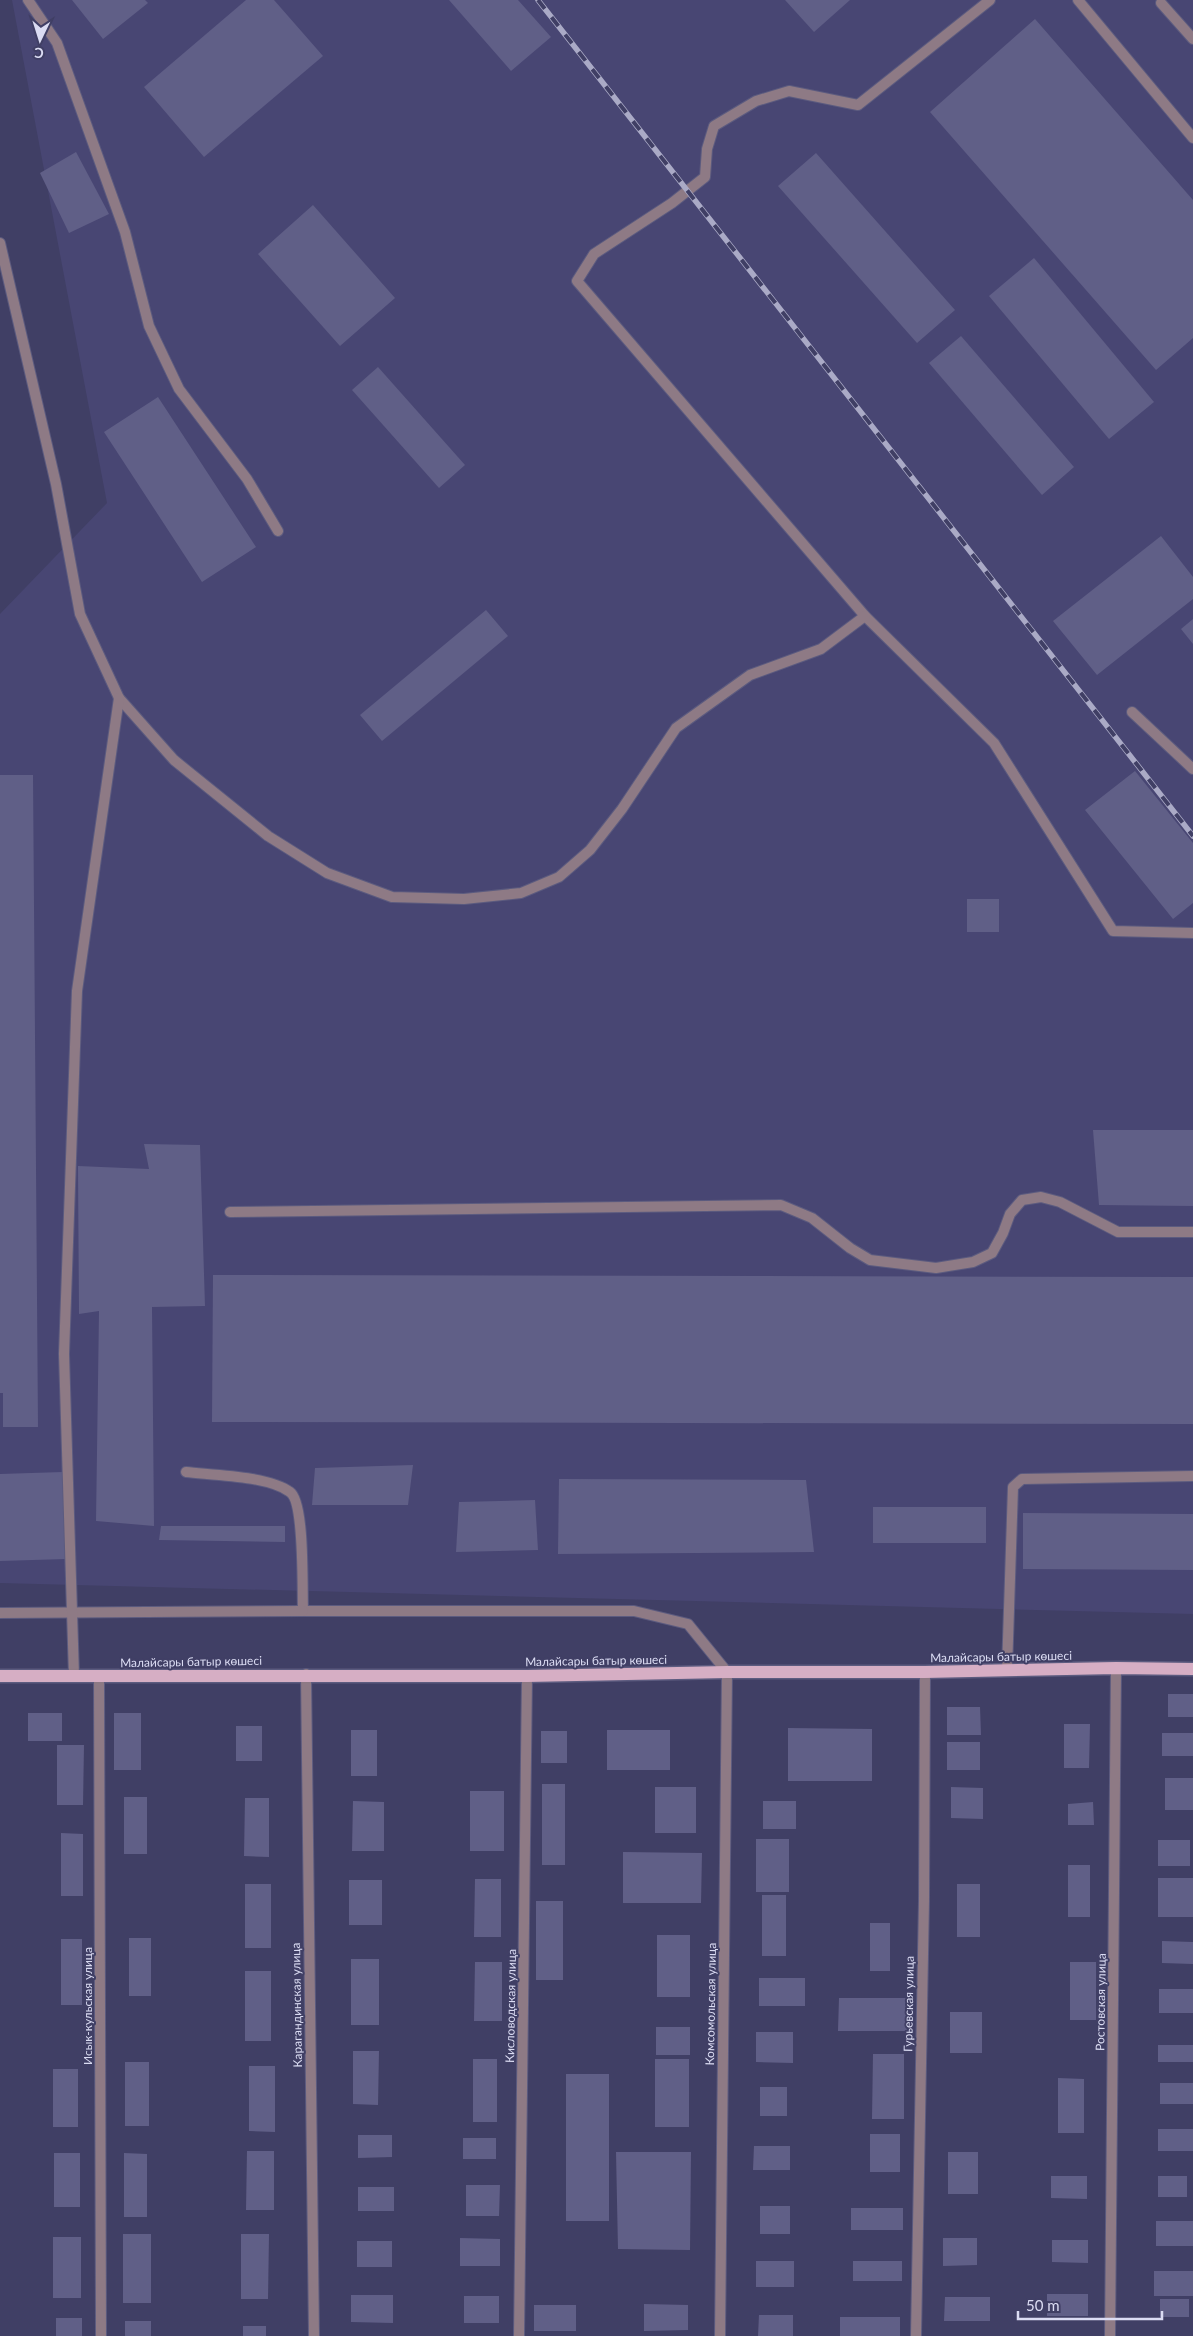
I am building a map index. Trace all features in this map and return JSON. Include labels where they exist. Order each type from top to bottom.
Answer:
[{"type":"main road","name":"Малайсары батыр көшесі","points":[[0,1676],[100,1677],[306,1674],[528,1676],[727,1672],[1193,1669]]},
{"type":"street","points":[[28,0],[57,42],[124,232],[149,326],[180,390],[247,479],[278,531]]},
{"type":"street","points":[[990,0],[858,105],[789,90],[756,101],[714,126],[707,150],[705,176],[672,203],[594,254],[577,280],[865,616],[994,743],[1113,931],[1193,933]]},
{"type":"street","points":[[1078,0],[1193,138]]},
{"type":"street","points":[[1161,3],[1193,39]]},
{"type":"street","points":[[0,243],[56,484],[80,614],[119,698],[174,760],[268,836],[327,873],[392,897],[464,899],[521,892],[559,877],[590,850],[622,809],[676,728],[750,676],[822,649],[865,616]]},
{"type":"street","points":[[74,1676],[64,1354],[77,991],[119,698]]},
{"type":"street","points":[[1132,712],[1193,769]]},
{"type":"street","points":[[230,1212],[781,1206],[812,1218],[850,1248],[870,1260],[936,1268],[973,1262],[992,1253],[1010,1214],[1022,1200],[1040,1197],[1060,1202],[1118,1232],[1193,1232]]},
{"type":"street","points":[[186,1472],[273,1483],[292,1493],[300,1510],[302,1611]]},
{"type":"street","points":[[1007,1670],[1013,1487],[1022,1479],[1193,1476]]},
{"type":"street","points":[[0,1613],[634,1611],[688,1624],[727,1672]]},
{"type":"street","name":"Ростовская улица","points":[[1110,2336],[1116,1668]]},
{"type":"street","name":"Комсомольская улица","points":[[720,2336],[727,1672]]},
{"type":"street","name":"Гурьевская улица","points":[[916,2336],[924,1900],[925,1672]]},
{"type":"street","name":"Карагандинская улица","points":[[306,1674],[314,2336]]},
{"type":"street","name":"Кисловодская улица","points":[[519,2336],[528,1676]]},
{"type":"street","name":"Исык-кульская улица","points":[[100,1677],[102,2336]]},
{"type":"shaded area","points":[[12,0],[1193,0],[1193,1614],[0,1583],[0,614],[107,503]]},
{"type":"building","points":[[72,0],[145,0],[148,3],[103,39]]},
{"type":"building","points":[[246,0],[274,0],[323,56],[204,157],[144,87]]},
{"type":"building","points":[[449,0],[518,0],[551,37],[511,71]]},
{"type":"building","points":[[785,0],[850,0],[814,32]]},
{"type":"building","points":[[1035,19],[1193,200],[1193,338],[1156,370],[930,112]]},
{"type":"building","points":[[76,152],[109,214],[69,233],[40,173]]},
{"type":"building","points":[[816,153],[955,310],[917,343],[778,186]]},
{"type":"building","points":[[313,205],[395,298],[340,346],[258,254]]},
{"type":"building","points":[[1034,258],[1154,402],[1109,439],[989,296]]},
{"type":"building","points":[[961,336],[1074,467],[1042,495],[929,363]]},
{"type":"building","points":[[378,367],[465,465],[439,488],[352,390]]},
{"type":"building","points":[[158,397],[256,547],[202,582],[104,432]]},
{"type":"building","points":[[1161,536],[1193,577],[1193,599],[1097,675],[1053,621]]},
{"type":"building","points":[[486,610],[508,636],[382,741],[360,715]]},
{"type":"building","points":[[1193,619],[1193,644],[1181,629]]},
{"type":"building","points":[[1135,771],[1193,843],[1193,903],[1173,919],[1085,810]]},
{"type":"building","points":[[0,775],[33,775],[38,1427],[3,1427],[3,1393],[0,1393]]},
{"type":"building","points":[[967,899],[999,899],[999,932],[967,932]]},
{"type":"building","points":[[1093,1130],[1193,1130],[1193,1206],[1099,1205]]},
{"type":"building","points":[[144,1144],[200,1145],[205,1306],[152,1307],[154,1526],[96,1521],[99,1311],[79,1314],[78,1166],[149,1169]]},
{"type":"building","points":[[213,1275],[1193,1277],[1193,1424],[212,1422]]},
{"type":"building","points":[[413,1465],[408,1505],[312,1505],[315,1468]]},
{"type":"building","points":[[63,1472],[66,1559],[0,1561],[0,1474]]},
{"type":"building","points":[[559,1479],[806,1480],[814,1552],[558,1554]]},
{"type":"building","points":[[535,1500],[538,1550],[456,1552],[459,1502]]},
{"type":"building","points":[[873,1507],[986,1507],[986,1543],[873,1543]]},
{"type":"building","points":[[1023,1513],[1193,1514],[1193,1570],[1023,1569]]},
{"type":"building","points":[[161,1526],[285,1526],[285,1542],[159,1540]]},
{"type":"building","points":[[1168,1694],[1193,1694],[1193,1717],[1168,1717]]},
{"type":"building","points":[[947,1707],[980,1707],[981,1735],[947,1735]]},
{"type":"building","points":[[28,1713],[62,1713],[62,1741],[28,1741]]},
{"type":"building","points":[[114,1713],[141,1713],[141,1770],[114,1770]]},
{"type":"building","points":[[1064,1724],[1090,1724],[1089,1768],[1064,1768]]},
{"type":"building","points":[[236,1726],[262,1726],[262,1761],[236,1761]]},
{"type":"building","points":[[788,1728],[872,1729],[872,1781],[788,1781]]},
{"type":"building","points":[[351,1730],[377,1730],[377,1776],[351,1776]]},
{"type":"building","points":[[607,1730],[670,1730],[670,1770],[607,1770]]},
{"type":"building","points":[[541,1731],[567,1731],[567,1763],[541,1763]]},
{"type":"building","points":[[1162,1733],[1193,1733],[1193,1756],[1162,1756]]},
{"type":"building","points":[[947,1742],[980,1742],[980,1770],[947,1770]]},
{"type":"building","points":[[57,1745],[84,1745],[83,1805],[57,1805]]},
{"type":"building","points":[[1165,1778],[1193,1778],[1193,1810],[1165,1810]]},
{"type":"building","points":[[542,1784],[565,1784],[565,1865],[542,1865]]},
{"type":"building","points":[[655,1787],[696,1787],[696,1833],[655,1833]]},
{"type":"building","points":[[951,1787],[983,1788],[983,1819],[951,1818]]},
{"type":"building","points":[[470,1791],[504,1791],[504,1851],[470,1851]]},
{"type":"building","points":[[124,1797],[147,1797],[147,1854],[124,1854]]},
{"type":"building","points":[[245,1798],[269,1798],[269,1857],[244,1856]]},
{"type":"building","points":[[353,1801],[384,1802],[384,1851],[352,1851]]},
{"type":"building","points":[[763,1801],[796,1801],[796,1829],[763,1829]]},
{"type":"building","points":[[1093,1802],[1094,1825],[1068,1825],[1068,1804]]},
{"type":"building","points":[[61,1833],[83,1834],[83,1896],[61,1896]]},
{"type":"building","points":[[756,1839],[789,1839],[789,1892],[756,1892]]},
{"type":"building","points":[[1158,1840],[1190,1840],[1190,1866],[1158,1866]]},
{"type":"building","points":[[623,1852],[702,1853],[701,1903],[623,1903]]},
{"type":"building","points":[[1068,1865],[1090,1865],[1090,1917],[1068,1917]]},
{"type":"building","points":[[1158,1878],[1193,1878],[1193,1917],[1158,1917]]},
{"type":"building","points":[[475,1879],[501,1879],[501,1937],[474,1937]]},
{"type":"building","points":[[349,1880],[382,1880],[382,1925],[349,1925]]},
{"type":"building","points":[[245,1884],[271,1884],[271,1948],[245,1948]]},
{"type":"building","points":[[957,1884],[980,1884],[980,1937],[957,1937]]},
{"type":"building","points":[[762,1895],[786,1895],[786,1956],[762,1956]]},
{"type":"building","points":[[536,1901],[563,1901],[563,1980],[536,1980]]},
{"type":"building","points":[[870,1923],[890,1923],[890,1971],[870,1971]]},
{"type":"building","points":[[657,1935],[690,1935],[690,1997],[657,1997]]},
{"type":"building","points":[[129,1938],[151,1938],[151,1996],[129,1996]]},
{"type":"building","points":[[61,1939],[82,1939],[82,2005],[61,2005]]},
{"type":"building","points":[[1162,1941],[1193,1942],[1193,1964],[1162,1963]]},
{"type":"building","points":[[351,1959],[379,1959],[379,2025],[351,2025]]},
{"type":"building","points":[[475,1962],[502,1962],[502,2021],[474,2021]]},
{"type":"building","points":[[1070,1962],[1096,1962],[1096,2020],[1070,2020]]},
{"type":"building","points":[[245,1971],[271,1971],[271,2041],[245,2041]]},
{"type":"building","points":[[759,1978],[805,1978],[805,2006],[759,2006]]},
{"type":"building","points":[[1159,1989],[1193,1989],[1193,2013],[1159,2013]]},
{"type":"building","points":[[839,1998],[910,1998],[910,2031],[838,2031]]},
{"type":"building","points":[[950,2012],[982,2012],[982,2053],[950,2053]]},
{"type":"building","points":[[656,2027],[690,2027],[690,2055],[656,2055]]},
{"type":"building","points":[[756,2032],[793,2032],[793,2063],[756,2062]]},
{"type":"building","points":[[1158,2045],[1193,2045],[1193,2062],[1158,2062]]},
{"type":"building","points":[[353,2051],[379,2051],[378,2105],[353,2104]]},
{"type":"building","points":[[873,2054],[904,2054],[904,2119],[872,2119]]},
{"type":"building","points":[[473,2059],[497,2059],[497,2122],[473,2122]]},
{"type":"building","points":[[655,2059],[689,2059],[689,2127],[655,2127]]},
{"type":"building","points":[[125,2062],[149,2062],[149,2126],[125,2126]]},
{"type":"building","points":[[249,2066],[275,2066],[275,2132],[249,2131]]},
{"type":"building","points":[[53,2069],[78,2069],[78,2127],[53,2127]]},
{"type":"building","points":[[566,2074],[609,2074],[609,2221],[566,2221]]},
{"type":"building","points":[[1058,2078],[1084,2079],[1084,2133],[1058,2133]]},
{"type":"building","points":[[1160,2083],[1193,2083],[1193,2104],[1160,2104]]},
{"type":"building","points":[[760,2087],[787,2087],[787,2116],[760,2116]]},
{"type":"building","points":[[1158,2129],[1193,2129],[1193,2151],[1158,2151]]},
{"type":"building","points":[[870,2134],[900,2134],[900,2172],[870,2172]]},
{"type":"building","points":[[358,2135],[392,2135],[392,2157],[358,2158]]},
{"type":"building","points":[[463,2138],[496,2138],[496,2159],[463,2159]]},
{"type":"building","points":[[754,2146],[790,2146],[790,2170],[753,2170]]},
{"type":"building","points":[[247,2151],[274,2151],[274,2210],[246,2210]]},
{"type":"building","points":[[616,2152],[691,2152],[690,2250],[618,2249]]},
{"type":"building","points":[[948,2152],[978,2152],[978,2194],[948,2194]]},
{"type":"building","points":[[54,2153],[80,2153],[80,2207],[54,2207]]},
{"type":"building","points":[[124,2153],[147,2154],[147,2217],[124,2217]]},
{"type":"building","points":[[1051,2176],[1087,2176],[1087,2199],[1051,2198]]},
{"type":"building","points":[[1158,2176],[1187,2176],[1187,2197],[1158,2197]]},
{"type":"building","points":[[466,2185],[500,2185],[499,2216],[466,2216]]},
{"type":"building","points":[[358,2187],[394,2187],[394,2211],[358,2211]]},
{"type":"building","points":[[760,2206],[790,2206],[790,2234],[760,2234]]},
{"type":"building","points":[[851,2208],[903,2208],[903,2230],[851,2230]]},
{"type":"building","points":[[1156,2221],[1193,2221],[1193,2246],[1156,2246]]},
{"type":"building","points":[[123,2234],[151,2234],[151,2303],[123,2303]]},
{"type":"building","points":[[241,2234],[269,2234],[268,2299],[241,2299]]},
{"type":"building","points":[[53,2237],[81,2237],[81,2298],[53,2298]]},
{"type":"building","points":[[460,2238],[500,2239],[500,2266],[460,2266]]},
{"type":"building","points":[[943,2238],[977,2238],[977,2265],[943,2266]]},
{"type":"building","points":[[1052,2240],[1088,2240],[1088,2263],[1052,2262]]},
{"type":"building","points":[[357,2241],[392,2241],[392,2267],[357,2267]]},
{"type":"building","points":[[756,2261],[794,2261],[794,2287],[756,2287]]},
{"type":"building","points":[[853,2261],[902,2261],[902,2281],[853,2281]]},
{"type":"building","points":[[1154,2271],[1193,2271],[1193,2296],[1154,2296]]},
{"type":"building","points":[[1047,2294],[1088,2294],[1088,2316],[1047,2316]]},
{"type":"building","points":[[351,2295],[393,2295],[393,2323],[351,2322]]},
{"type":"building","points":[[464,2296],[499,2296],[499,2323],[464,2323]]},
{"type":"building","points":[[945,2297],[990,2297],[990,2321],[944,2321]]},
{"type":"building","points":[[1160,2299],[1189,2299],[1189,2317],[1160,2317]]},
{"type":"building","points":[[644,2304],[688,2305],[688,2330],[644,2331]]},
{"type":"building","points":[[534,2305],[576,2305],[576,2331],[534,2331]]},
{"type":"building","points":[[759,2315],[793,2315],[793,2336],[758,2336]]},
{"type":"building","points":[[840,2317],[900,2317],[900,2336],[840,2336]]},
{"type":"building","points":[[56,2318],[82,2318],[82,2336],[56,2336]]},
{"type":"building","points":[[125,2321],[151,2321],[151,2336],[125,2336]]},
{"type":"building","points":[[243,2326],[266,2326],[266,2336],[243,2336]]},
{"type":"railway","points":[[538,0],[1193,836]]}]
